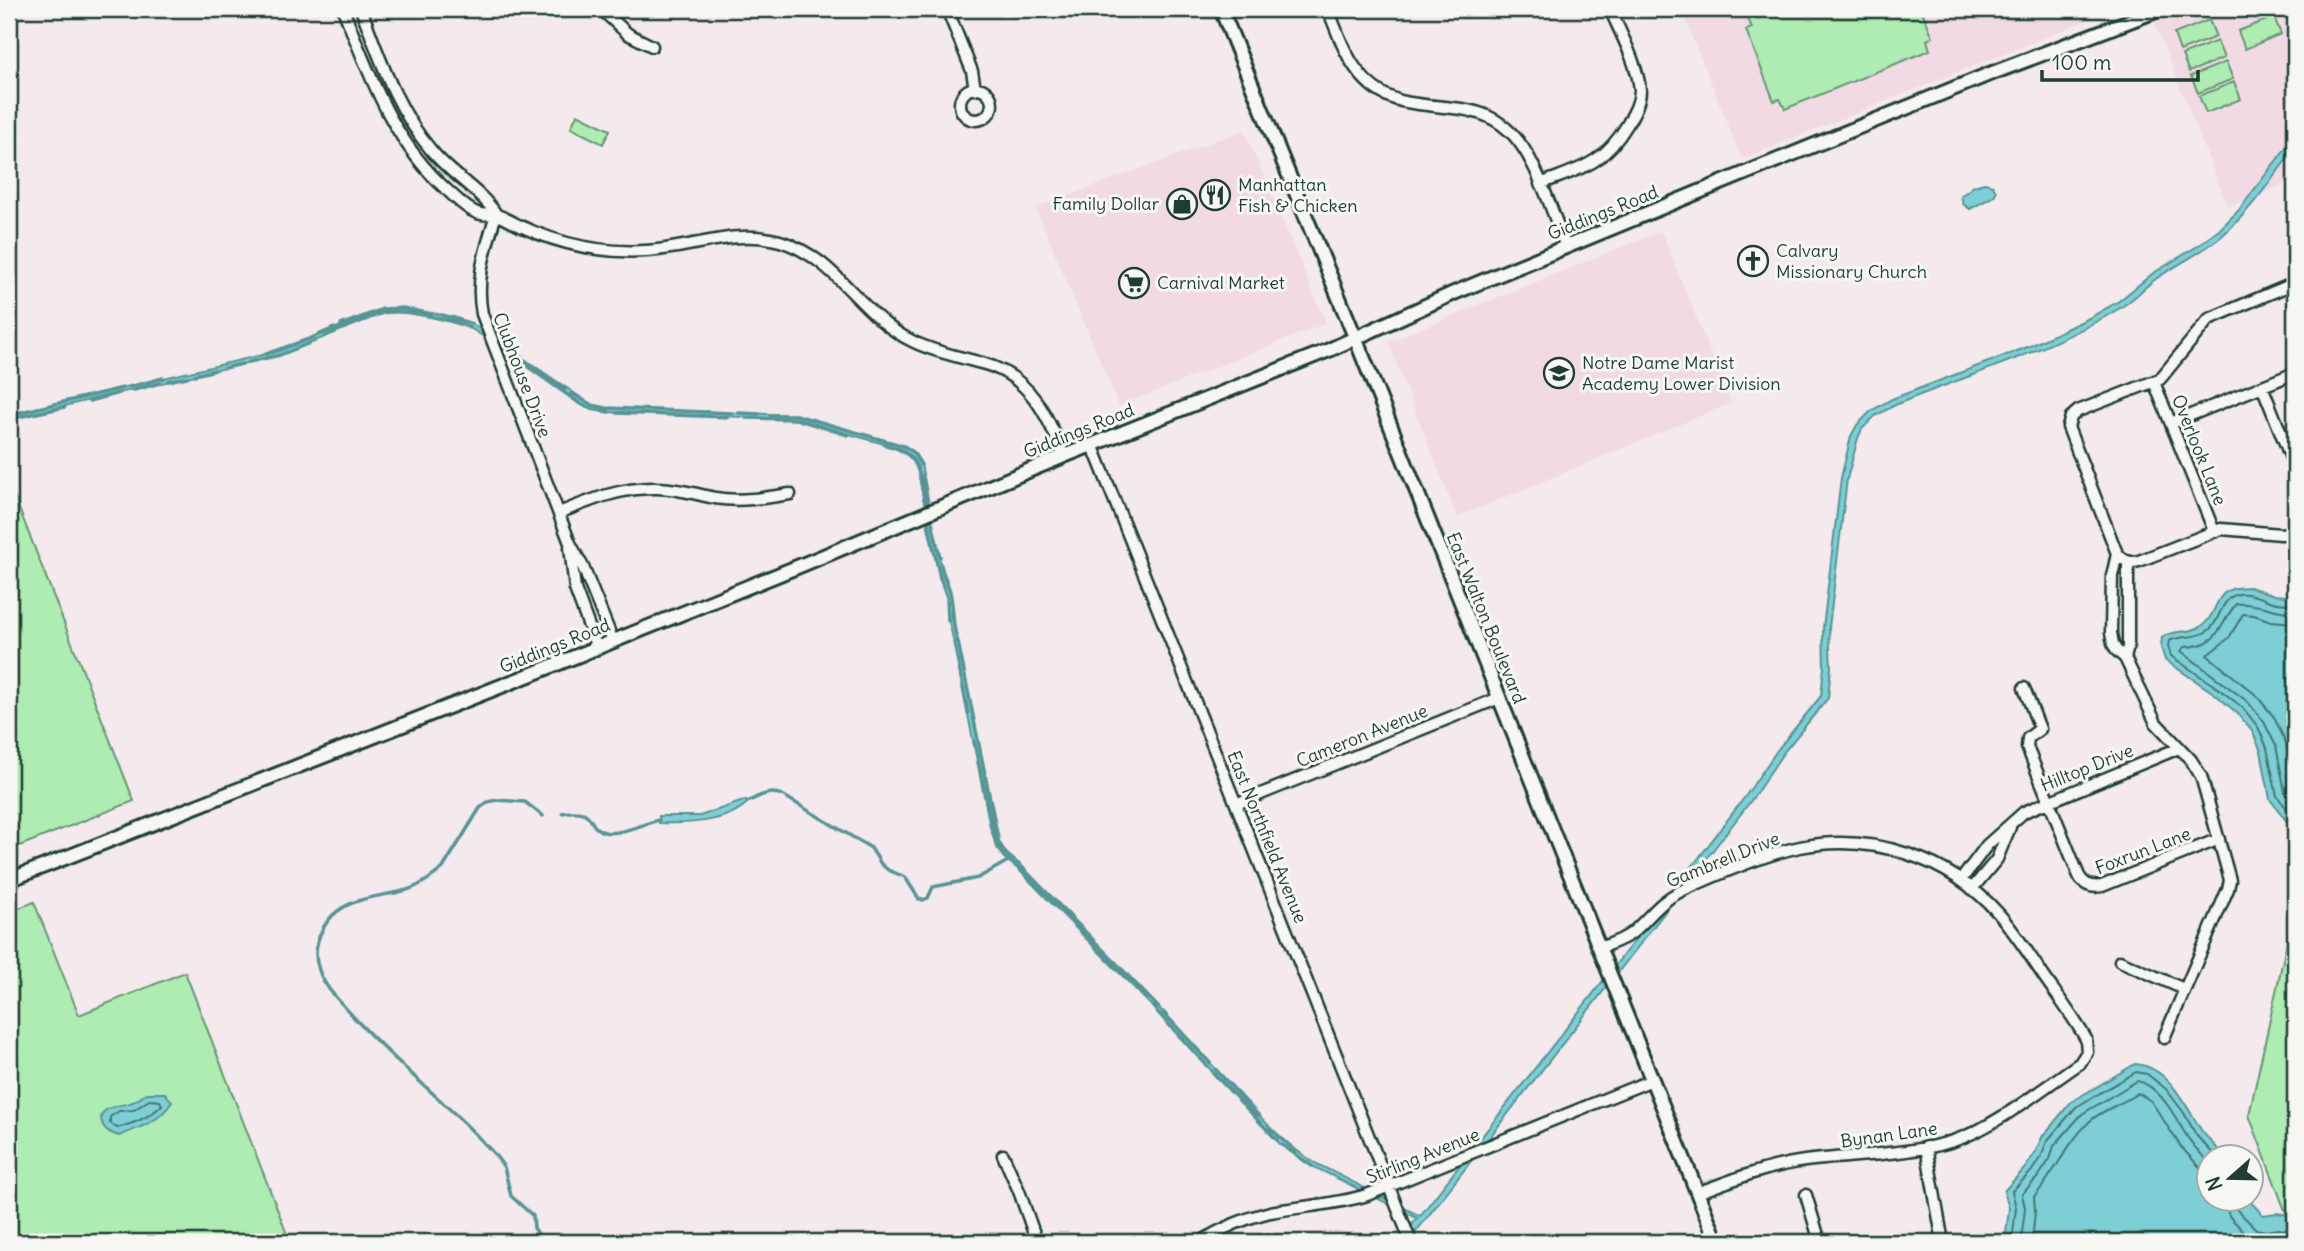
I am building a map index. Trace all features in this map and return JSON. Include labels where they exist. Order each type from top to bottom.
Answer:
[{"type":"street","points":[[343,9],[390,120],[434,178],[477,213],[496,214],[553,240],[608,251],[655,251],[737,236],[767,238],[793,246],[827,266],[870,312],[902,336],[937,352],[994,367],[1016,379],[1039,403],[1065,456]]},
{"type":"street","points":[[361,9],[404,112],[424,142],[446,166],[486,200],[496,214]]},
{"type":"street","points":[[601,9],[628,34],[652,46]]},
{"type":"street","points":[[947,9],[972,71],[975,89]]},
{"type":"street","name":"East Walton Boulevard","points":[[1221,9],[1717,1242]]},
{"type":"street","points":[[1328,9],[1348,58],[1360,76],[1371,86],[1402,101],[1470,110],[1507,128],[1522,145],[1566,247]]},
{"type":"street","points":[[1541,184],[1601,158],[1617,141],[1636,107],[1639,96],[1638,80],[1610,9]]},
{"type":"street","name":"Giddings Road","points":[[9,880],[597,648],[1296,363],[1566,247],[1987,75],[2161,9]]},
{"type":"street","points":[[363,58],[378,52]]},
{"type":"street","points":[[390,120],[404,112]]},
{"type":"street","points":[[434,178],[446,166]]},
{"type":"street","name":"Clubhouse Drive","points":[[496,214],[481,267],[479,289],[482,314],[570,543],[583,567],[613,641]]},
{"type":"street","points":[[2295,283],[2209,319],[2162,377],[2078,411],[2068,424],[2069,434],[2117,554],[2128,562],[2139,561],[2228,528],[2281,534],[2295,532]]},
{"type":"street","points":[[2171,423],[2295,373]]},
{"type":"street","name":"Overlook Lane","points":[[2154,382],[2214,531]]},
{"type":"street","points":[[2262,386],[2295,468]]},
{"type":"street","name":"East Northfield Avenue","points":[[1093,444],[1412,1242]]},
{"type":"street","points":[[559,513],[608,494],[643,488],[670,488],[735,500],[790,494]]},
{"type":"street","name":"Clubhouse Drive","points":[[570,543],[575,589],[597,648]]},
{"type":"street","points":[[2117,554],[2112,576],[2111,638],[2116,650],[2125,658],[2154,719],[2195,765],[2203,781],[2230,883],[2164,1038]]},
{"type":"street","points":[[2125,658],[2128,647],[2128,562]]},
{"type":"street","points":[[2024,688],[2040,729],[2031,734],[2027,747],[2049,801]]},
{"type":"street","name":"Cameron Avenue","points":[[1236,804],[1499,698]]},
{"type":"street","name":"Hilltop Drive","points":[[1961,880],[1987,845],[2024,812],[2179,748]]},
{"type":"street","name":"Foxrun Lane","points":[[2049,801],[2081,880],[2092,887],[2102,886],[2219,839]]},
{"type":"street","points":[[1972,889],[1997,859],[2011,825]]},
{"type":"street","name":"Gambrell Drive","points":[[1599,948],[1628,936],[1656,907],[1675,894],[1769,856],[1802,847],[1847,843],[1892,849],[1926,861],[1961,880],[1993,907],[2015,933],[2085,1037]]},
{"type":"street","points":[[2120,961],[2184,989]]},
{"type":"street","name":"Bynan Lane","points":[[1697,1194],[1743,1176],[1783,1165],[1926,1147],[1953,1141],[1980,1130],[2080,1063],[2088,1050],[2085,1037]]},
{"type":"street","name":"Stirling Avenue","points":[[1200,1242],[1256,1216],[1337,1203],[1389,1186],[1652,1080]]},
{"type":"street","points":[[1926,1147],[1943,1242]]},
{"type":"street","points":[[1003,1155],[1037,1242]]},
{"type":"street","points":[[1806,1195],[1820,1242]]},
{"type":"shaded area","points":[[1681,9],[2115,9],[1742,159]]},
{"type":"shaded area","points":[[2149,9],[2295,9],[2295,180],[2228,207]]},
{"type":"shaded area","points":[[1244,130],[1326,323],[1119,406],[1036,208]]},
{"type":"shaded area","name":"Notre Dame Marist Academy Lower Division","points":[[1661,231],[1731,403],[1457,517],[1388,342]]},
{"type":"green space","points":[[1772,9],[1921,9],[1933,37],[1927,40],[1930,50],[1785,109],[1780,99],[1774,101],[1746,30],[1752,28],[1748,19]]},
{"type":"green space","points":[[2274,17],[2281,34],[2245,49],[2238,31]]},
{"type":"green space","points":[[2209,20],[2216,37],[2180,51],[2174,34]]},
{"type":"green space","points":[[2217,41],[2224,58],[2189,72],[2182,55]]},
{"type":"green space","points":[[2226,62],[2233,79],[2198,93],[2191,76]]},
{"type":"green space","points":[[2234,82],[2241,99],[2206,113],[2199,96]]},
{"type":"green space","points":[[577,114],[610,130],[603,144],[571,128]]},
{"type":"green space","points":[[9,483],[134,801],[9,850]]},
{"type":"green space","points":[[34,902],[79,1015],[185,972],[290,1242],[9,1242],[9,912]]},
{"type":"green space","points":[[2295,905],[2295,1237],[2266,1160],[2266,1142],[2259,1142],[2249,1115]]},
{"type":"water","points":[[2295,136],[2295,148],[2244,214],[2224,234],[2157,278],[2125,305],[2066,337],[1895,405],[1875,416],[1862,429],[1847,479],[1829,628],[1831,667],[1828,698],[1408,1242],[1399,1242],[1417,1218],[1312,1166],[1280,1144],[1116,968],[1004,857],[996,845],[990,827],[948,617],[947,597],[940,578],[917,466],[902,449],[796,419],[605,412],[591,409],[470,328],[453,321],[403,312],[384,313],[280,355],[9,419],[9,415],[23,411],[279,351],[383,309],[403,308],[454,317],[472,324],[592,405],[606,408],[796,415],[904,446],[913,452],[921,464],[943,577],[951,596],[951,617],[999,843],[1119,965],[1283,1141],[1315,1163],[1420,1216],[1821,696],[1824,667],[1823,628],[1841,478],[1851,436],[1857,425],[1871,411],[1892,399],[2030,346],[2119,301],[2152,274],[2219,230],[2238,211]]},
{"type":"water","points":[[1984,183],[1993,185],[1996,192],[1994,196],[1970,209],[1963,204],[1961,196],[1974,186]]},
{"type":"water","points":[[2249,587],[2275,595],[2295,597],[2295,828],[2270,799],[2261,751],[2252,731],[2238,714],[2215,694],[2165,660],[2161,647],[2162,637],[2195,629],[2205,623],[2226,592],[2234,588]]},
{"type":"water","points":[[746,800],[747,803],[738,810],[717,818],[659,823],[659,816],[700,816]]},
{"type":"water","points":[[2135,1064],[2158,1072],[2175,1089],[2212,1142],[2196,1142],[2196,1212],[2260,1212],[2263,1215],[2277,1213],[2294,1216],[2295,1242],[2005,1242],[2009,1208],[2004,1191],[2025,1168],[2042,1137],[2071,1102]]},
{"type":"water","points":[[147,1093],[165,1093],[172,1102],[154,1120],[119,1136],[105,1129],[101,1120],[105,1110],[133,1102]]},
{"type":"waterway","points":[[341,325],[383,309],[403,308],[431,314]]},
{"type":"waterway","points":[[325,336],[368,318],[392,312],[427,316],[470,328]]},
{"type":"waterway","points":[[442,315],[472,324]]},
{"type":"waterway","points":[[266,354],[334,328]]},
{"type":"waterway","points":[[249,362],[280,355],[315,341]]},
{"type":"waterway","points":[[501,343],[565,389]]},
{"type":"waterway","points":[[503,349],[579,403],[591,409],[609,412]]},
{"type":"waterway","points":[[225,368],[242,364]]},
{"type":"waterway","points":[[195,375],[215,370]]},
{"type":"waterway","points":[[168,381],[187,377]]},
{"type":"waterway","points":[[130,387],[163,378]]},
{"type":"waterway","points":[[134,390],[160,383]]},
{"type":"waterway","points":[[9,415],[123,388]]},
{"type":"waterway","points":[[89,401],[119,393]]},
{"type":"waterway","points":[[571,393],[592,405],[606,408],[731,413]]},
{"type":"waterway","points":[[9,419],[65,407]]},
{"type":"waterway","points":[[617,413],[728,417]]},
{"type":"waterway","points":[[739,413],[759,414]]},
{"type":"waterway","points":[[770,415],[796,415],[904,446],[913,452],[921,465]]},
{"type":"waterway","points":[[746,418],[796,419],[848,435]]},
{"type":"waterway","points":[[886,445],[898,449],[912,459],[919,474],[925,504]]},
{"type":"waterway","points":[[923,476],[928,503]]},
{"type":"waterway","points":[[932,522],[940,557]]},
{"type":"waterway","points":[[928,523],[947,597],[948,621]]},
{"type":"waterway","points":[[941,565],[950,593],[955,631],[999,843],[1006,854],[1021,866],[1158,1007]]},
{"type":"waterway","points":[[954,642],[968,713]]},
{"type":"waterway","points":[[974,741],[996,845],[1004,857],[1019,869],[1146,999]]},
{"type":"waterway","points":[[747,802],[770,793],[784,796],[871,848],[881,864],[905,877],[919,899],[923,900],[928,898],[933,887],[978,878],[1008,861]]},
{"type":"waterway","points":[[543,816],[525,802],[488,802],[480,808],[443,868],[411,889],[368,898],[340,909],[323,928],[316,956],[321,976],[328,988],[367,1032],[495,1155],[504,1167],[511,1196],[533,1216],[534,1228],[544,1242]]},
{"type":"waterway","points":[[562,813],[586,815],[594,826],[610,833],[659,820]]},
{"type":"waterway","points":[[1153,1007],[1207,1066]]},
{"type":"waterway","points":[[1163,1012],[1210,1063]]},
{"type":"waterway","points":[[1215,1069],[1258,1115]]},
{"type":"waterway","points":[[1212,1072],[1277,1140]]},
{"type":"waterway","points":[[1270,1128],[1296,1151]]},
{"type":"waterway","points":[[1282,1145],[1312,1166]]},
{"type":"place","name":"Manhattan Fish & Chicken","points":[[1215,195]]},
{"type":"place","name":"Family Dollar","points":[[1182,204]]},
{"type":"place","name":"Calvary Missionary Church","points":[[1753,261]]},
{"type":"place","name":"Carnival Market","points":[[1134,283]]},
{"type":"place","name":"Notre Dame Marist Academy Lower Division","points":[[1559,373]]}]
